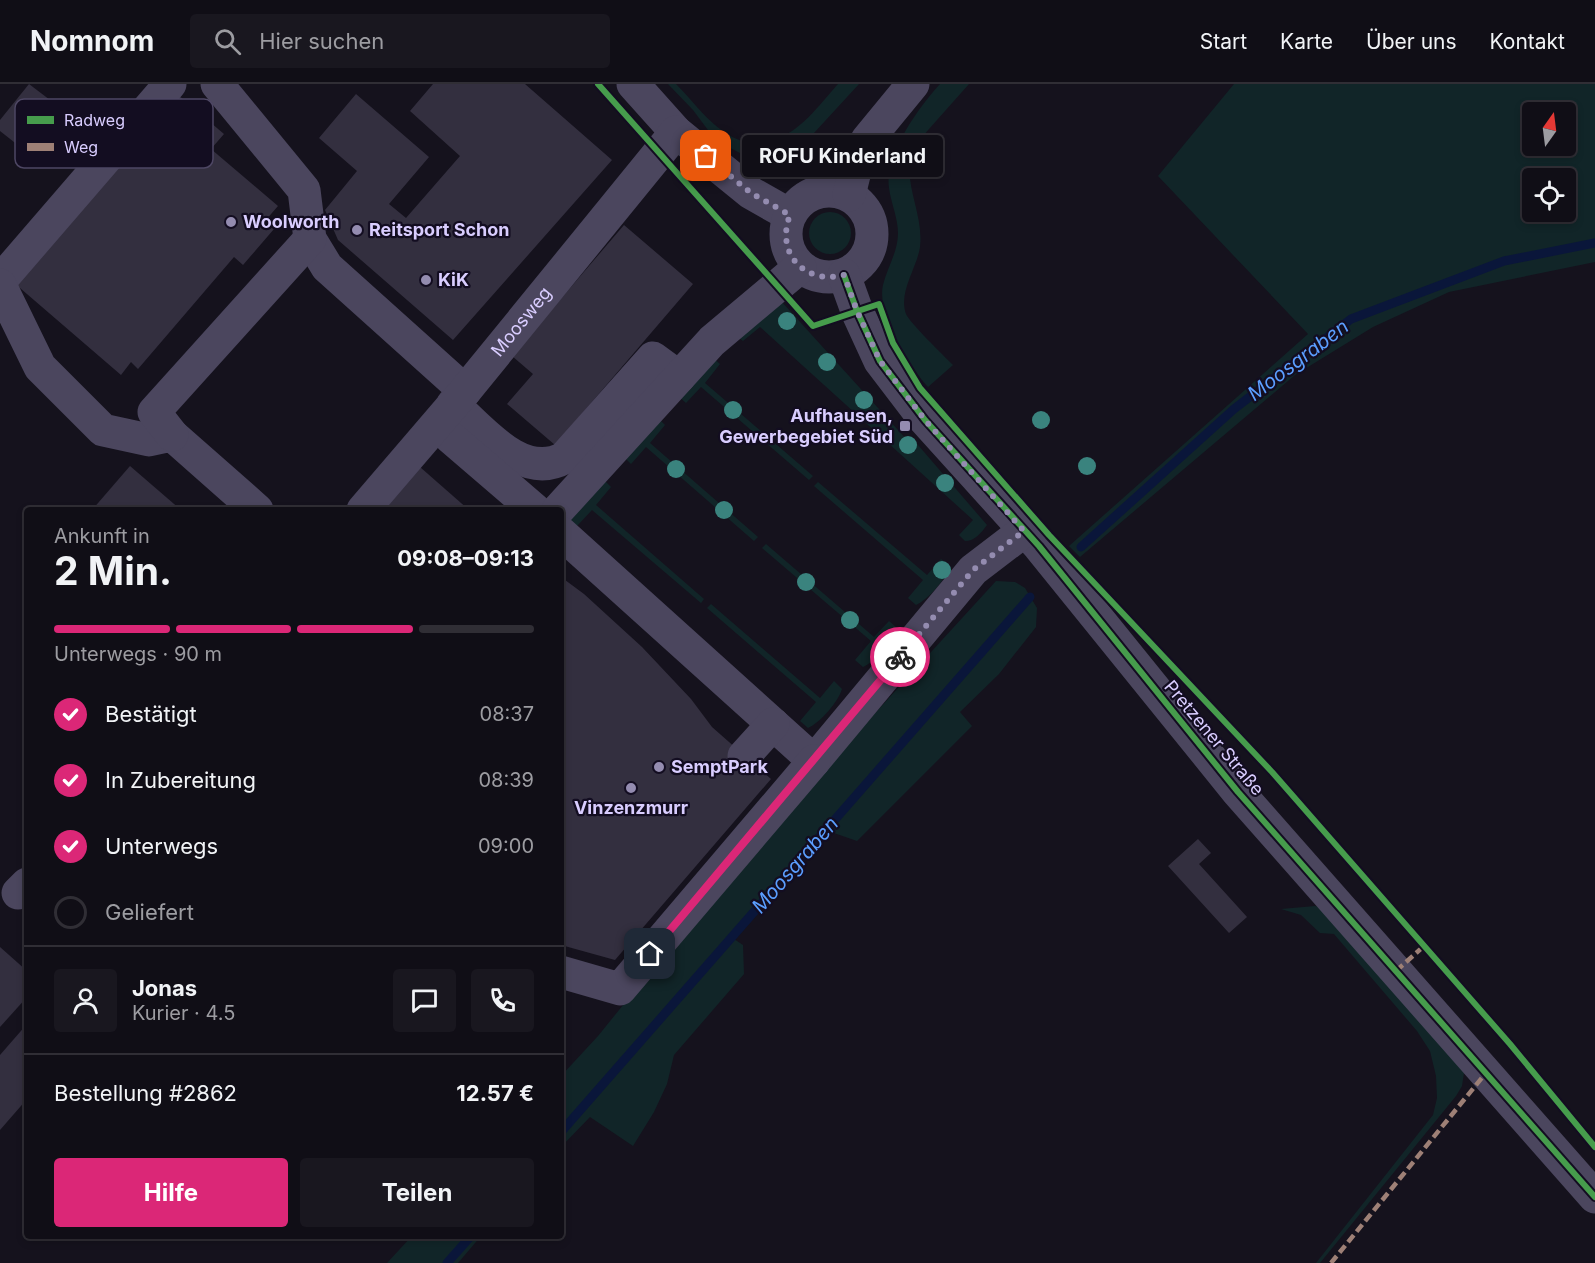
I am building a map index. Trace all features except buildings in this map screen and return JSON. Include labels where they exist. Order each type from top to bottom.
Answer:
[{"type":"street","points":[[157,99],[170,84]]},
{"type":"street","points":[[217,84],[304,190],[310,239],[327,267],[459,398],[495,441],[520,460],[538,464],[554,463],[564,458],[653,358],[678,377]]},
{"type":"street","points":[[633,84],[676,132],[751,193],[790,215]]},
{"type":"street","points":[[849,195],[858,159],[867,140],[913,84]]},
{"type":"street","name":"Moosweg","points":[[366,507],[459,398],[676,132]]},
{"type":"street","points":[[0,281],[98,168]]},
{"type":"street","points":[[830,191],[849,195],[864,208],[872,227],[873,237],[867,256],[853,270],[844,275],[826,278],[800,267],[788,246],[786,231],[790,215],[802,200],[820,192],[830,191]]},
{"type":"street","points":[[254,507],[172,435],[154,412],[310,239]]},
{"type":"street","points":[[561,507],[712,341],[800,267]]},
{"type":"street","name":"Pretzener Straße","points":[[844,275],[857,311],[880,361],[925,420],[1039,546],[1238,792],[1595,1197]]},
{"type":"street","points":[[0,285],[40,367],[103,430],[149,440],[172,435]]},
{"type":"street","points":[[450,437],[532,507]]},
{"type":"street","points":[[564,973],[620,989],[973,570],[1024,531]]},
{"type":"street","points":[[564,536],[814,761]]},
{"type":"street","points":[[744,756],[772,724]]},
{"type":"green space","points":[[668,84],[676,84],[722,131],[745,142],[758,143],[761,164],[719,142]]},
{"type":"green space","points":[[838,84],[859,84],[791,158],[779,165],[771,141],[782,137],[800,125]]},
{"type":"green space","points":[[940,84],[969,84],[913,147],[910,160],[911,185],[919,221],[920,247],[906,289],[904,306],[913,324],[953,365],[928,387],[912,367],[896,339],[889,324],[882,297],[883,285],[898,240],[897,222],[889,188],[892,161],[913,118]]},
{"type":"green space","points":[[1234,84],[1595,84],[1595,262],[1449,292],[1373,327],[1295,375],[1080,557],[1069,546],[1308,334],[1158,176]]},
{"type":"green space","points":[[826,149],[829,151],[828,159],[817,170],[802,175],[778,176],[792,170],[814,153]]},
{"type":"green space","points":[[830,212],[845,218],[851,233],[845,248],[830,254],[815,248],[809,233],[815,218]]},
{"type":"green space","points":[[781,301],[908,441],[912,438],[987,525],[978,536],[965,541],[959,535],[973,520],[760,327],[743,341],[739,338]]},
{"type":"green space","points":[[712,357],[720,364],[705,383],[813,476],[809,480],[701,387],[686,403],[678,396]]},
{"type":"green space","points":[[657,417],[665,425],[650,443],[758,537],[754,541],[646,447],[631,464],[623,456]]},
{"type":"green space","points":[[603,479],[611,487],[596,505],[704,599],[701,603],[592,510],[577,526],[569,519]]},
{"type":"green space","points":[[818,482],[927,575],[941,559],[950,566],[931,594],[916,605],[908,598],[923,580],[814,486]]},
{"type":"green space","points":[[766,544],[874,637],[889,621],[897,628],[883,650],[863,667],[855,660],[871,641],[762,548]]},
{"type":"green space","points":[[996,581],[1015,582],[1025,588],[1037,608],[1036,627],[999,674],[960,712],[972,726],[857,841],[831,832],[734,939],[743,945],[744,974],[674,1055],[667,1084],[654,1112],[633,1146],[590,1117],[564,1144],[564,1073],[598,1036],[674,942],[802,793]]},
{"type":"green space","points":[[711,604],[820,698],[834,681],[842,689],[837,700],[808,728],[800,721],[816,702],[707,608]]},
{"type":"green space","points":[[1315,906],[1326,909],[1379,968],[1464,1073],[1462,1086],[1456,1096],[1320,1263],[1316,1263],[1433,1115],[1437,1098],[1436,1076],[1430,1051],[1417,1031],[1334,934],[1320,933],[1301,915],[1281,909]]},
{"type":"green space","points":[[409,1239],[478,1239],[458,1263],[387,1263]]},
{"type":"waterway","name":"Moosgraben","points":[[1081,547],[1234,409],[1351,319],[1504,261],[1595,243]]},
{"type":"waterway","name":"Moosgraben","points":[[564,1129],[1030,597]]},
{"type":"waterway","name":"Moosgraben","points":[[447,1263],[468,1239]]},
{"type":"marked path","points":[[1396,971],[1424,946]]},
{"type":"marked path","points":[[1331,1263],[1485,1074]]},
{"type":"cycle path","points":[[598,84],[813,326],[879,304],[893,343],[920,388],[1049,535],[1272,772],[1510,1044],[1595,1147]]},
{"type":"cycle path","points":[[844,275],[857,311],[880,361],[925,420],[1039,546],[1238,792],[1595,1197]]},
{"type":"way so far","points":[[706,156],[751,193],[790,215],[786,239],[791,254],[800,267],[826,278],[844,275],[857,311],[880,361],[925,420],[1024,531],[973,570],[900,657]]},
{"type":"place","name":"ROFU Kinderland","points":[[706,156]]},
{"type":"place","name":"Woolworth","points":[[231,222]]},
{"type":"place","name":"Reitsport Schon","points":[[357,230]]},
{"type":"place","name":"KiK","points":[[426,280]]},
{"type":"place","name":"Aufhausen, Gewerbegebiet Süd","points":[[905,426]]},
{"type":"place","name":"SemptPark","points":[[659,767]]},
{"type":"place","name":"Vinzenzmurr","points":[[631,788]]},
{"type":"route","points":[[650,954],[900,657]]}]
